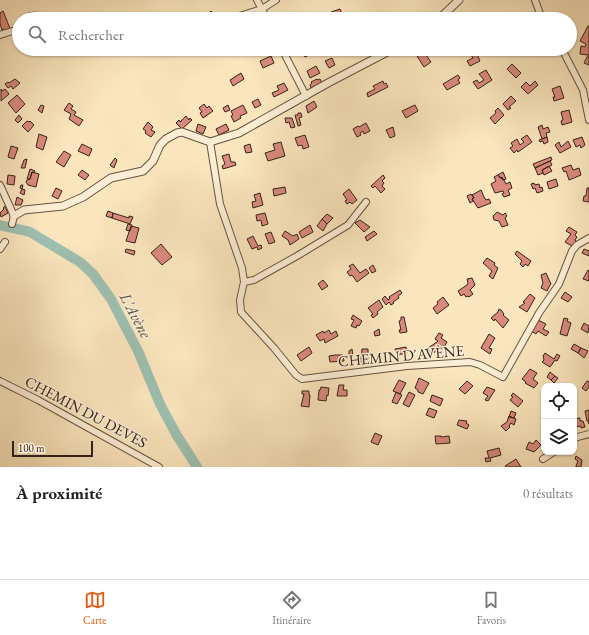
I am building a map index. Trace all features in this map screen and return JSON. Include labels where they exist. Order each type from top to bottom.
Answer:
[{"type":"street","points":[[257,0],[264,12]]},
{"type":"street","points":[[252,12],[262,9],[276,0]]},
{"type":"street","points":[[446,12],[459,0]]},
{"type":"street","points":[[535,0],[539,12]]},
{"type":"street","points":[[0,35],[12,31]]},
{"type":"street","points":[[286,56],[306,96]]},
{"type":"street","points":[[14,216],[24,210],[63,206],[83,197],[111,178],[143,171],[153,161],[160,145],[166,139],[177,133],[182,132],[210,142],[239,133],[380,56]]},
{"type":"street","points":[[566,56],[583,90],[589,120]]},
{"type":"street","name":"CHEMIN D'AVÈNE","points":[[210,142],[220,204],[242,268],[244,282],[240,300],[241,312],[296,375],[302,379],[407,366],[470,362],[480,365],[503,377],[539,313],[559,284],[572,251],[577,245],[589,238]]},
{"type":"street","points":[[0,185],[14,216],[12,224]]},
{"type":"street","points":[[244,282],[254,280],[348,225],[366,202]]},
{"type":"street","points":[[0,249],[5,242]]},
{"type":"street","name":"CHEMIN DU DEVES","points":[[0,381],[38,400],[159,467]]},
{"type":"street","points":[[577,437],[589,434]]},
{"type":"street","points":[[543,459],[549,455]]},
{"type":"building","points":[[340,9],[341,12],[331,12]]},
{"type":"building","points":[[3,11],[11,31],[5,32],[4,29],[2,30],[0,24],[0,13]]},
{"type":"building","points":[[588,26],[589,65],[584,63],[588,55],[580,54],[581,46],[585,47],[586,44],[580,41]]},
{"type":"building","points":[[271,56],[274,63],[263,68],[260,61]]},
{"type":"building","points":[[417,56],[427,56],[431,62],[424,67]]},
{"type":"building","points":[[472,56],[478,56],[480,61],[470,66],[467,61],[473,58]]},
{"type":"building","points":[[332,58],[335,65],[329,68],[325,61]]},
{"type":"building","points":[[512,64],[521,73],[516,78],[507,69]]},
{"type":"building","points":[[316,66],[320,73],[310,78],[307,71]]},
{"type":"building","points":[[486,70],[492,80],[478,89],[473,82],[477,80],[479,83],[484,80],[479,74]]},
{"type":"building","points":[[241,73],[244,79],[233,86],[230,80]]},
{"type":"building","points":[[458,75],[460,78],[458,80],[460,83],[447,90],[443,84]]},
{"type":"building","points":[[15,79],[20,83],[13,89],[11,86],[8,88],[5,84]]},
{"type":"building","points":[[320,79],[322,83],[311,88],[311,82]]},
{"type":"building","points":[[383,81],[388,87],[368,97],[367,93],[375,89],[373,86]]},
{"type":"building","points":[[535,81],[538,85],[528,94],[521,87],[526,82],[530,86]]},
{"type":"building","points":[[284,83],[288,90],[274,97],[272,93],[279,90],[277,86]]},
{"type":"building","points":[[560,86],[564,98],[554,101],[553,97],[555,97],[552,89]]},
{"type":"building","points":[[1,89],[2,91],[5,89],[9,94],[1,101]]},
{"type":"building","points":[[17,95],[25,104],[16,113],[8,103]]},
{"type":"building","points":[[511,96],[516,101],[509,107],[511,108],[508,110],[503,104]]},
{"type":"building","points":[[258,99],[261,105],[255,108],[252,102]]},
{"type":"building","points":[[314,101],[317,107],[308,113],[306,106]]},
{"type":"building","points":[[69,103],[73,106],[71,109],[76,112],[74,115],[83,120],[79,126],[69,119],[71,114],[64,110]]},
{"type":"building","points":[[204,104],[207,108],[209,106],[213,111],[203,118],[200,113],[202,112],[199,108]]},
{"type":"building","points":[[41,105],[44,106],[42,113],[38,110]]},
{"type":"building","points":[[228,105],[230,110],[225,112],[223,108]]},
{"type":"building","points":[[243,105],[247,113],[240,116],[241,118],[234,122],[231,116],[233,115],[231,111]]},
{"type":"building","points":[[415,105],[418,111],[406,118],[402,111]]},
{"type":"building","points":[[498,108],[504,115],[495,124],[490,118],[496,113],[495,111]]},
{"type":"building","points":[[569,110],[572,122],[562,125],[561,121],[563,120],[561,112]]},
{"type":"building","points":[[298,113],[301,113],[302,117],[299,118],[301,125],[298,126],[295,115],[298,115]]},
{"type":"building","points":[[19,115],[22,119],[18,123],[15,120]]},
{"type":"building","points":[[186,116],[189,120],[190,118],[192,120],[182,129],[176,123],[179,120],[180,122]]},
{"type":"building","points":[[285,118],[292,118],[295,127],[291,128],[289,122],[286,123]]},
{"type":"building","points":[[27,121],[30,121],[34,125],[28,132],[22,126]]},
{"type":"building","points":[[148,122],[153,127],[151,130],[155,132],[151,137],[145,133],[146,131],[143,129]]},
{"type":"building","points":[[366,123],[370,131],[364,134],[363,131],[360,133],[361,135],[357,137],[353,129]]},
{"type":"building","points":[[198,124],[206,127],[203,134],[196,131]]},
{"type":"building","points":[[226,124],[229,130],[219,135],[216,129]]},
{"type":"building","points":[[542,125],[543,129],[548,127],[550,132],[546,133],[547,137],[542,139],[538,127]]},
{"type":"building","points":[[393,127],[395,136],[390,138],[386,130]]},
{"type":"building","points":[[39,134],[47,137],[43,150],[36,147]]},
{"type":"building","points":[[305,135],[309,147],[303,149],[302,145],[298,146],[295,138]]},
{"type":"building","points":[[527,135],[532,142],[518,152],[517,150],[514,153],[510,148],[513,146],[511,143],[517,139],[520,145],[524,142],[521,139]]},
{"type":"building","points":[[547,137],[548,142],[544,144],[543,141],[540,142],[539,140]]},
{"type":"building","points":[[582,137],[585,145],[581,148],[580,145],[576,147],[573,140]]},
{"type":"building","points":[[568,141],[571,147],[560,153],[555,145],[559,142],[561,147]]},
{"type":"building","points":[[281,142],[285,156],[268,161],[265,153],[275,150],[273,144]]},
{"type":"building","points":[[82,144],[92,149],[89,156],[78,151]]},
{"type":"building","points":[[250,144],[252,152],[246,153],[244,146]]},
{"type":"building","points":[[11,146],[18,148],[14,159],[8,157]]},
{"type":"building","points":[[64,151],[71,155],[64,167],[56,162]]},
{"type":"building","points":[[229,154],[231,162],[235,162],[236,165],[223,169],[222,166],[225,164],[222,156]]},
{"type":"building","points":[[551,157],[552,160],[535,168],[533,164]]},
{"type":"building","points":[[115,158],[117,160],[114,168],[110,165]]},
{"type":"building","points":[[27,159],[25,168],[21,168],[24,160]]},
{"type":"building","points":[[550,161],[552,165],[542,170],[543,173],[538,175],[535,168]]},
{"type":"building","points":[[571,165],[573,170],[579,168],[581,175],[569,180],[566,171],[564,172],[562,168]]},
{"type":"building","points":[[549,166],[552,171],[544,175],[542,170]]},
{"type":"building","points":[[30,169],[35,171],[34,173],[32,172],[30,179],[27,179]]},
{"type":"building","points":[[82,170],[89,175],[85,180],[78,175]]},
{"type":"building","points":[[32,172],[39,174],[36,187],[28,185],[26,182],[30,179]]},
{"type":"building","points":[[503,172],[506,179],[503,180],[498,175]]},
{"type":"building","points":[[8,175],[15,176],[14,185],[7,184]]},
{"type":"building","points":[[383,175],[385,178],[382,181],[384,183],[382,186],[385,189],[381,193],[375,186],[373,188],[371,186]]},
{"type":"building","points":[[498,175],[500,178],[502,177],[506,184],[510,182],[512,188],[508,190],[510,195],[504,197],[502,194],[504,193],[503,191],[495,193],[491,184],[496,181],[494,177]]},
{"type":"building","points":[[556,179],[558,186],[549,189],[547,182]]},
{"type":"building","points":[[534,183],[535,185],[539,184],[543,191],[537,193],[531,184]]},
{"type":"building","points":[[285,187],[286,193],[274,196],[273,189]]},
{"type":"building","points":[[56,188],[62,191],[58,199],[52,196]]},
{"type":"building","points":[[587,188],[589,188],[589,202],[583,201],[584,196],[586,196]]},
{"type":"building","points":[[22,189],[25,190],[24,195],[20,193]]},
{"type":"building","points":[[349,189],[357,200],[352,204],[350,202],[347,204],[345,201],[347,200],[343,194]]},
{"type":"building","points":[[481,190],[486,200],[489,199],[491,203],[478,208],[472,199],[474,198],[472,195]]},
{"type":"building","points":[[260,193],[263,205],[253,208],[252,202],[256,201],[254,195]]},
{"type":"building","points":[[471,194],[474,198],[470,203],[467,196]]},
{"type":"building","points":[[17,197],[23,200],[21,205],[15,205]]},
{"type":"building","points":[[5,206],[8,213],[1,217],[0,213]]},
{"type":"building","points":[[108,211],[113,213],[112,218],[106,216]]},
{"type":"building","points":[[497,212],[503,215],[505,213],[507,216],[505,218],[508,225],[502,227],[499,221],[494,220],[493,216]]},
{"type":"building","points":[[113,213],[129,218],[129,216],[133,217],[130,224],[112,218]]},
{"type":"building","points":[[265,213],[268,224],[262,226],[261,220],[257,221],[256,215]]},
{"type":"building","points":[[327,214],[333,218],[327,224],[322,219]]},
{"type":"building","points":[[322,219],[327,224],[323,231],[317,226]]},
{"type":"building","points":[[360,220],[370,227],[364,232],[355,223]]},
{"type":"building","points":[[128,224],[132,225],[130,231],[126,230]]},
{"type":"building","points":[[310,225],[313,232],[302,238],[299,232]]},
{"type":"building","points":[[131,226],[139,228],[135,243],[126,241]]},
{"type":"building","points":[[569,227],[577,232],[575,235],[577,237],[575,240],[577,242],[572,246],[565,242],[571,234],[566,231]]},
{"type":"building","points":[[285,231],[293,236],[297,234],[299,239],[290,245],[288,240],[282,236]]},
{"type":"building","points":[[374,231],[377,234],[367,241],[365,237]]},
{"type":"building","points":[[271,232],[275,242],[269,244],[265,234]]},
{"type":"building","points":[[253,236],[258,246],[261,245],[262,248],[258,250],[257,247],[252,249],[247,239]]},
{"type":"building","points":[[161,244],[172,257],[162,265],[151,253]]},
{"type":"building","points":[[126,249],[135,251],[134,255],[125,252]]},
{"type":"building","points":[[584,249],[589,251],[589,256],[582,253]]},
{"type":"building","points":[[517,251],[531,261],[528,266],[525,264],[523,267],[520,264],[522,261],[515,254]]},
{"type":"building","points":[[487,258],[495,263],[494,265],[498,268],[493,279],[489,276],[492,271],[483,263]]},
{"type":"building","points":[[353,264],[360,273],[366,269],[369,273],[357,282],[352,275],[350,276],[347,272],[351,269],[349,266]]},
{"type":"building","points":[[373,265],[376,271],[372,273],[369,268]]},
{"type":"building","points":[[588,270],[589,271],[589,281],[583,279]]},
{"type":"building","points":[[546,273],[551,284],[547,291],[541,288],[543,283],[541,275]]},
{"type":"building","points":[[472,278],[475,285],[470,290],[473,294],[469,297],[466,297],[464,294],[461,296],[458,291],[467,285],[467,279]]},
{"type":"building","points":[[323,280],[328,286],[322,290],[318,284]]},
{"type":"building","points":[[400,290],[402,293],[398,296],[399,298],[391,305],[389,302],[386,305],[382,299],[385,296],[388,300],[390,298],[389,297]]},
{"type":"building","points":[[565,292],[572,297],[568,302],[561,298]]},
{"type":"building","points":[[530,294],[535,298],[527,312],[519,307],[525,303],[523,302]]},
{"type":"building","points":[[443,297],[449,305],[437,314],[433,308]]},
{"type":"building","points":[[379,300],[383,307],[373,318],[371,315],[373,314],[368,308]]},
{"type":"building","points":[[499,309],[509,320],[503,328],[495,319],[494,321],[491,318],[498,312]]},
{"type":"building","points":[[353,315],[362,321],[356,328],[351,326],[354,320],[351,319]]},
{"type":"building","points":[[401,317],[404,317],[407,332],[400,333],[399,330],[401,330],[399,321],[401,320]]},
{"type":"building","points":[[564,318],[568,319],[567,321],[571,323],[567,336],[560,334]]},
{"type":"building","points":[[538,320],[546,324],[543,329],[549,332],[546,336],[538,331],[536,334],[531,331]]},
{"type":"building","points":[[584,323],[589,326],[588,333],[581,329]]},
{"type":"building","points":[[379,329],[380,335],[375,336],[374,332]]},
{"type":"building","points":[[329,330],[331,334],[336,331],[338,336],[325,343],[324,339],[320,341],[316,335],[323,331],[324,333]]},
{"type":"building","points":[[439,333],[443,335],[441,338],[447,342],[444,347],[431,354],[428,348],[438,341],[435,339]]},
{"type":"building","points":[[489,334],[495,338],[489,348],[492,349],[490,354],[481,348]]},
{"type":"building","points":[[574,344],[581,348],[578,353],[571,349]]},
{"type":"building","points":[[309,347],[312,353],[301,361],[297,355]]},
{"type":"building","points":[[406,347],[407,353],[397,355],[395,349]]},
{"type":"building","points":[[581,348],[588,351],[584,358],[578,353]]},
{"type":"building","points":[[352,349],[353,357],[349,358],[349,351]]},
{"type":"building","points":[[362,349],[368,349],[368,359],[365,359],[365,362],[359,362],[359,358],[361,359]]},
{"type":"building","points":[[545,353],[554,359],[557,354],[560,356],[550,367],[542,362],[544,360],[543,356]]},
{"type":"building","points":[[343,355],[344,361],[330,362],[329,356]]},
{"type":"building","points":[[530,369],[537,373],[533,379],[538,383],[534,388],[525,383],[526,382],[522,379]]},
{"type":"building","points":[[550,372],[555,376],[551,380],[547,377]]},
{"type":"building","points":[[555,376],[558,378],[554,383],[551,380]]},
{"type":"building","points":[[419,378],[429,383],[423,394],[418,392],[415,388]]},
{"type":"building","points":[[399,380],[406,383],[400,394],[393,391]]},
{"type":"building","points":[[467,381],[473,386],[465,394],[459,389]]},
{"type":"building","points":[[587,381],[589,382],[589,387],[586,391],[582,388]]},
{"type":"building","points":[[339,385],[344,385],[343,390],[347,390],[347,396],[337,396]]},
{"type":"building","points":[[321,387],[329,388],[326,401],[318,400],[319,390]]},
{"type":"building","points":[[487,387],[495,390],[488,401],[485,400],[488,396],[483,393]]},
{"type":"building","points":[[302,391],[309,391],[309,407],[301,406],[304,394],[302,394]]},
{"type":"building","points":[[396,392],[402,395],[397,404],[392,402]]},
{"type":"building","points":[[409,392],[415,395],[409,407],[403,404]]},
{"type":"building","points":[[513,393],[523,401],[518,407],[510,400],[513,397],[511,396]]},
{"type":"building","points":[[432,395],[443,399],[440,406],[430,401]]},
{"type":"building","points":[[429,408],[437,411],[434,418],[426,415]]},
{"type":"building","points":[[589,410],[589,424],[585,411]]},
{"type":"building","points":[[511,411],[516,413],[514,418],[509,417]]},
{"type":"building","points":[[509,416],[516,419],[514,425],[511,423],[509,426],[510,427],[506,431],[501,426],[507,422]]},
{"type":"building","points":[[577,418],[580,418],[580,421],[583,421],[585,427],[581,428],[581,426],[577,427]]},
{"type":"building","points":[[459,420],[467,421],[466,423],[469,425],[467,429],[457,425]]},
{"type":"building","points":[[375,433],[382,436],[378,445],[371,442]]},
{"type":"building","points":[[435,436],[449,436],[450,443],[436,444]]},
{"type":"building","points":[[536,440],[541,445],[534,452],[526,449],[529,442],[533,444]]},
{"type":"building","points":[[499,448],[501,455],[490,458],[491,461],[486,462],[485,458],[489,458],[487,451]]},
{"type":"building","points":[[576,456],[582,460],[581,467],[576,467],[578,461],[575,459]]},
{"type":"building","points":[[516,459],[521,467],[505,466]]},
{"type":"waterway","name":"L'Avène","points":[[0,225],[30,232],[80,262],[93,274],[111,299],[138,351],[160,404],[176,434],[197,467]]}]
